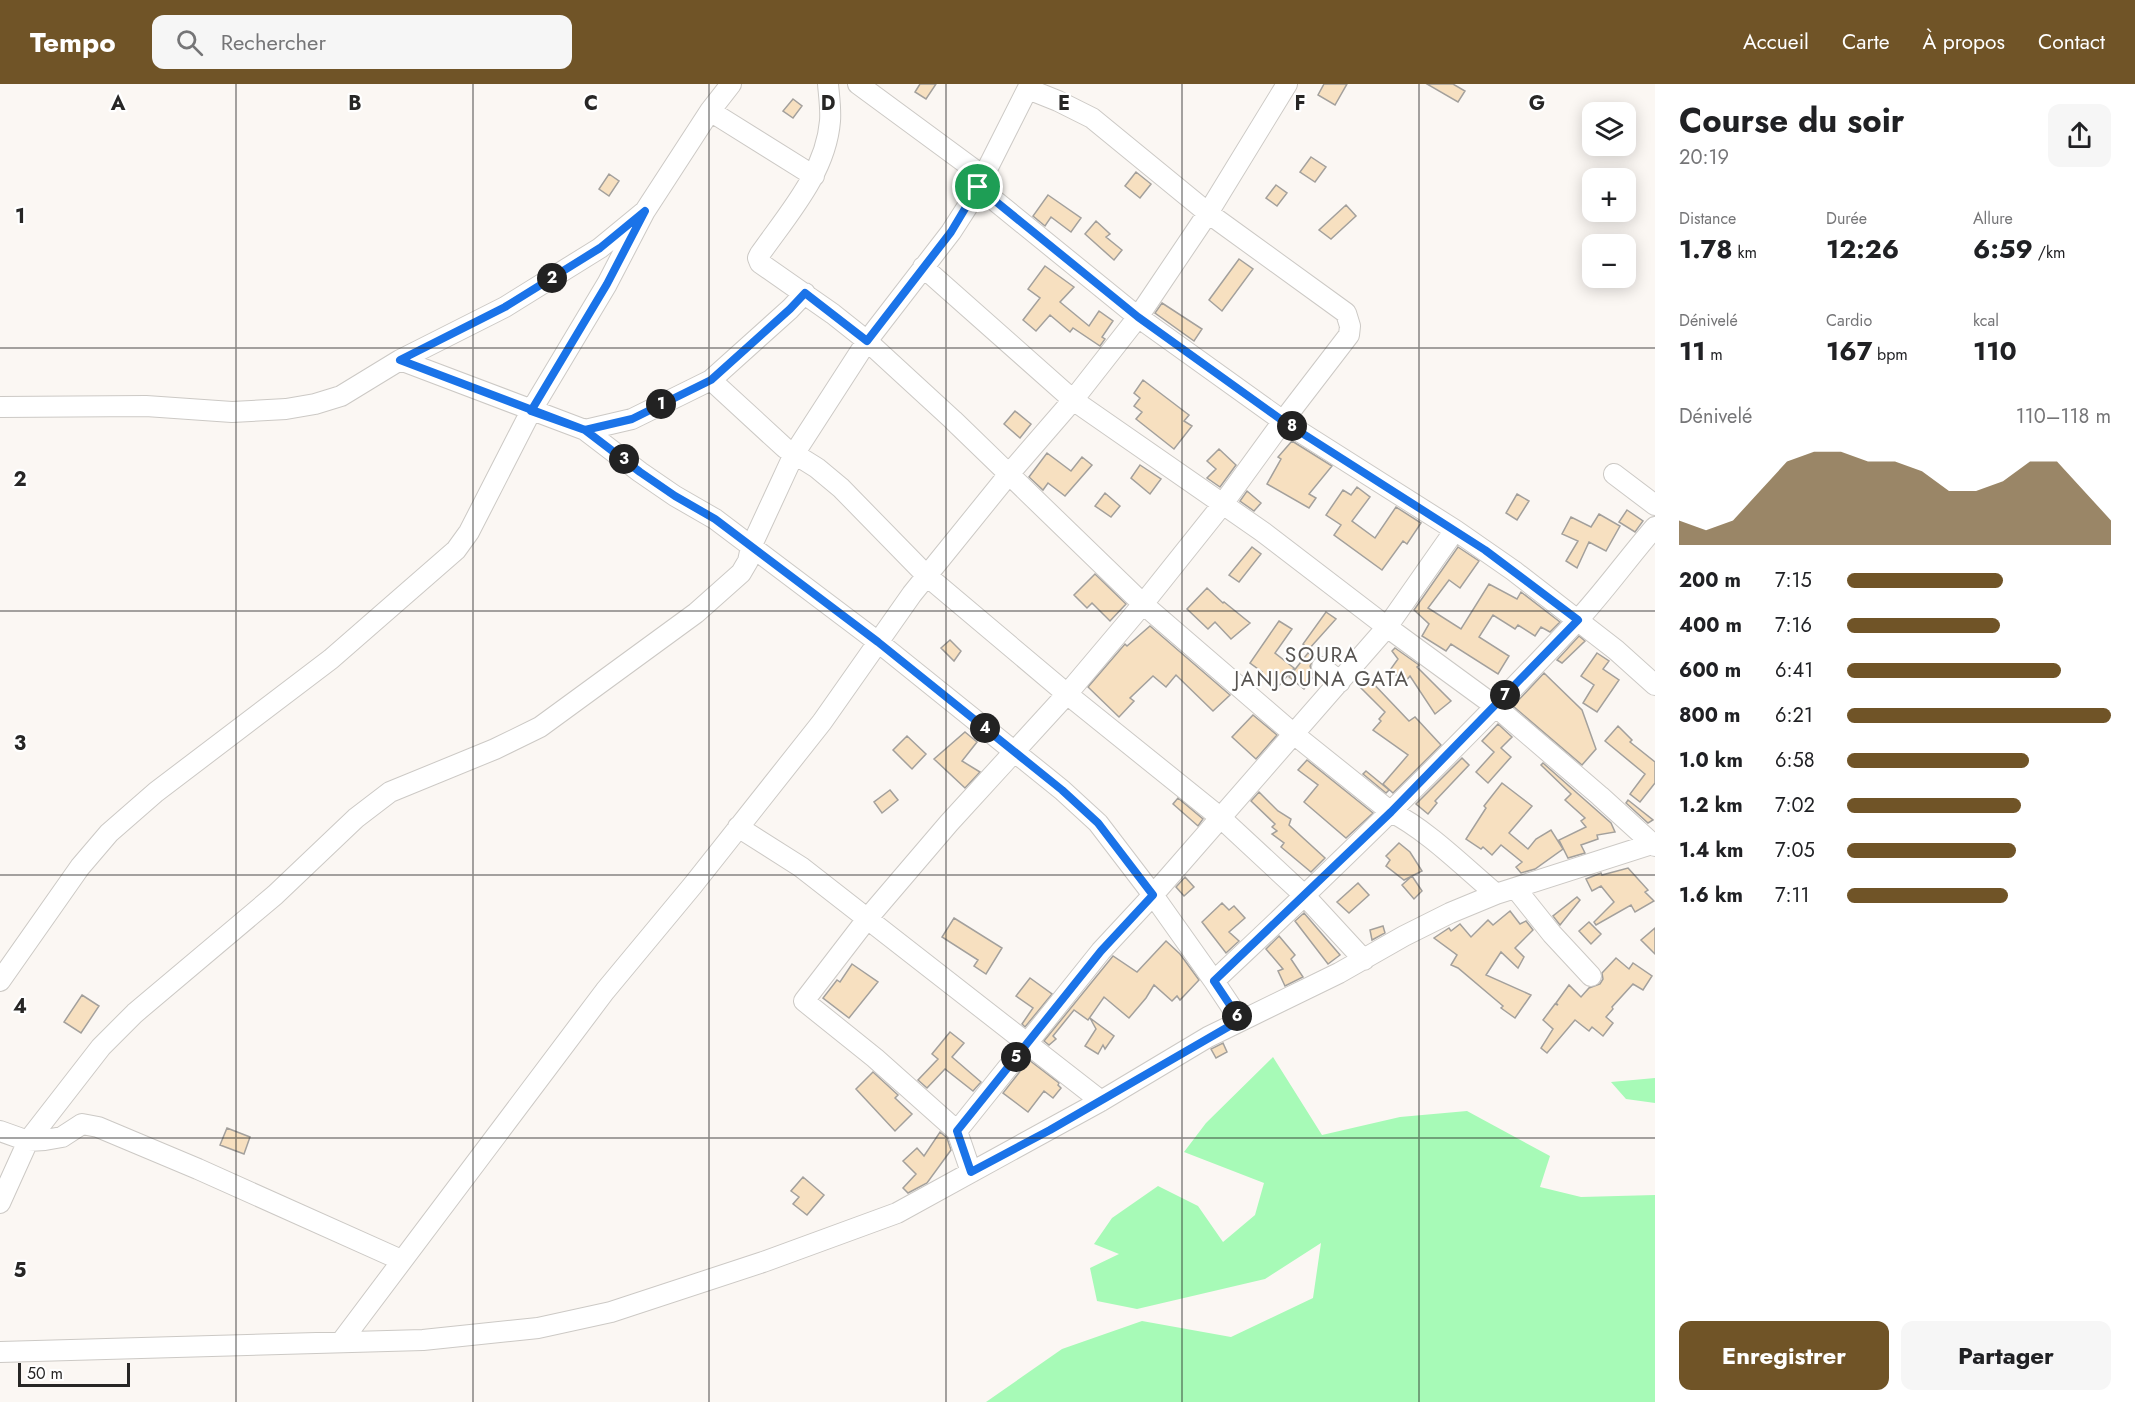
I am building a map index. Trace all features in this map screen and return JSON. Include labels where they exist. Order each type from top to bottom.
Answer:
[{"type":"street","points":[[0,981],[80,867],[93,850],[123,820],[156,792],[331,659],[456,550],[469,532],[531,411],[607,284],[645,211],[710,111],[731,84]]},
{"type":"street","points":[[828,84],[830,121],[823,154],[814,176],[758,258],[760,263],[805,293],[867,341],[1143,604],[1295,735],[1391,812],[1416,828],[1496,894]]},
{"type":"street","points":[[858,84],[980,182],[1138,317],[1283,421],[1455,530],[1514,571],[1578,620],[1655,685]]},
{"type":"street","points":[[340,1342],[599,999],[834,705],[927,576],[1009,474],[1073,400],[1138,317],[1208,213],[1287,84]]},
{"type":"street","points":[[0,1203],[28,1141],[87,1062],[113,1034],[275,895],[373,804],[407,784],[495,749],[540,727],[696,613],[741,573],[794,454],[867,341],[951,232],[980,182],[1029,86],[1092,118],[1208,213],[1346,313],[1350,326],[1349,335],[1222,505],[1143,604],[1067,694],[949,823],[867,919],[804,1001],[875,1058],[957,1131],[971,1172]]},
{"type":"street","points":[[710,111],[814,176]]},
{"type":"street","points":[[0,407],[147,406],[232,412],[286,409],[315,404],[341,396],[400,360],[525,295],[600,248],[645,211]]},
{"type":"street","points":[[923,267],[1073,400],[1263,532],[1495,706],[1654,844]]},
{"type":"street","points":[[585,430],[632,419],[711,380],[805,293]]},
{"type":"street","points":[[400,360],[585,430],[675,496],[715,519],[878,642],[1062,790],[1098,823],[1153,895],[1240,1020]]},
{"type":"street","points":[[711,380],[794,454],[817,468],[842,488],[927,576],[1067,694],[1221,818],[1305,896],[1364,960]]},
{"type":"street","points":[[1614,474],[1655,505]]},
{"type":"street","points":[[1214,981],[1391,812],[1495,706],[1578,620],[1655,527]]},
{"type":"street","points":[[957,1131],[1101,951],[1295,735],[1387,627],[1455,530]]},
{"type":"street","points":[[1322,667],[1340,682]]},
{"type":"street","points":[[738,827],[801,867],[1101,1101]]},
{"type":"street","points":[[0,1352],[259,1346],[469,1337],[538,1328],[611,1312],[764,1262],[873,1223],[919,1202],[1101,1101],[1240,1020],[1364,960],[1423,927],[1496,894],[1654,844]]},
{"type":"street","points":[[1516,888],[1552,934],[1591,976]]},
{"type":"street","points":[[0,1131],[28,1141],[62,1137],[82,1125],[98,1127],[198,1169],[400,1260]]},
{"type":"green space","points":[[1273,1057],[1322,1135],[1400,1117],[1467,1111],[1550,1156],[1540,1187],[1581,1197],[1655,1195],[1655,1402],[986,1402],[1062,1349],[1142,1321],[1231,1337],[1313,1298],[1321,1243],[1265,1279],[1137,1309],[1097,1301],[1090,1268],[1119,1254],[1094,1244],[1112,1218],[1158,1186],[1198,1206],[1223,1242],[1255,1215],[1264,1183],[1184,1152],[1206,1123]]},
{"type":"green space","points":[[1655,1078],[1655,1103],[1626,1099],[1611,1082]]},
{"type":"building","points":[[920,84],[936,84],[926,99],[915,92]]},
{"type":"building","points":[[1324,84],[1347,84],[1335,105],[1318,95]]},
{"type":"building","points":[[1427,84],[1453,84],[1465,91],[1458,102]]},
{"type":"building","points":[[793,99],[802,106],[793,118],[783,111]]},
{"type":"building","points":[[1311,157],[1326,167],[1315,182],[1300,172]]},
{"type":"building","points":[[1136,172],[1151,184],[1140,198],[1125,186]]},
{"type":"building","points":[[609,174],[619,181],[609,196],[599,189]]},
{"type":"building","points":[[1276,185],[1287,193],[1277,206],[1266,198]]},
{"type":"building","points":[[1048,195],[1081,218],[1071,232],[1051,217],[1045,226],[1033,216]]},
{"type":"building","points":[[1346,205],[1356,216],[1331,239],[1319,230]]},
{"type":"building","points":[[1096,221],[1110,234],[1106,237],[1122,250],[1114,260],[1085,234]]},
{"type":"building","points":[[1239,259],[1253,269],[1222,311],[1209,300]]},
{"type":"building","points":[[1045,266],[1074,287],[1060,302],[1089,326],[1099,311],[1113,321],[1102,337],[1105,339],[1100,346],[1073,328],[1070,332],[1050,315],[1036,331],[1023,320],[1040,298],[1028,289]]},
{"type":"building","points":[[1162,303],[1202,329],[1194,341],[1155,313]]},
{"type":"building","points":[[1143,380],[1189,415],[1184,421],[1192,426],[1174,449],[1136,419],[1142,412],[1134,406],[1140,398],[1134,393]]},
{"type":"building","points":[[1015,411],[1031,424],[1020,438],[1004,424]]},
{"type":"building","points":[[1292,441],[1332,466],[1309,494],[1316,498],[1309,508],[1267,484],[1281,459],[1278,457]]},
{"type":"building","points":[[1219,449],[1236,465],[1220,487],[1207,478],[1216,469],[1207,461]]},
{"type":"building","points":[[1047,453],[1071,471],[1082,457],[1092,465],[1065,496],[1048,483],[1043,490],[1029,477]]},
{"type":"building","points":[[1140,465],[1161,479],[1150,494],[1131,478]]},
{"type":"building","points":[[1357,487],[1370,497],[1352,521],[1375,538],[1396,507],[1421,523],[1407,544],[1403,541],[1382,570],[1334,535],[1341,525],[1326,515],[1343,490],[1351,495]]},
{"type":"building","points":[[1247,491],[1261,503],[1254,511],[1240,501]]},
{"type":"building","points":[[1105,493],[1120,506],[1111,517],[1095,506]]},
{"type":"building","points":[[1517,494],[1529,501],[1517,520],[1506,513]]},
{"type":"building","points":[[1627,510],[1643,521],[1635,532],[1619,522]]},
{"type":"building","points":[[1599,514],[1620,526],[1606,551],[1589,542],[1577,568],[1566,561],[1578,541],[1562,534],[1571,517],[1591,527]]},
{"type":"building","points":[[1252,547],[1261,554],[1239,582],[1229,575]]},
{"type":"building","points":[[1458,547],[1479,561],[1460,588],[1449,580],[1428,608],[1461,629],[1489,584],[1517,599],[1521,592],[1560,622],[1550,632],[1541,627],[1535,636],[1518,625],[1515,629],[1493,615],[1479,637],[1509,656],[1498,674],[1451,644],[1446,651],[1422,636],[1429,624],[1414,610]]},
{"type":"building","points":[[1095,574],[1126,604],[1110,621],[1092,603],[1087,608],[1074,595]]},
{"type":"building","points":[[1207,588],[1250,623],[1231,639],[1215,622],[1208,629],[1187,609]]},
{"type":"building","points":[[1326,612],[1336,619],[1309,649],[1303,644]]},
{"type":"building","points":[[1279,621],[1292,629],[1275,653],[1294,668],[1277,688],[1260,675],[1262,672],[1250,663]]},
{"type":"building","points":[[1150,626],[1230,695],[1213,711],[1176,675],[1166,687],[1153,676],[1130,698],[1134,701],[1119,717],[1088,687],[1125,644],[1127,646]]},
{"type":"building","points":[[1579,636],[1585,641],[1562,663],[1557,660]]},
{"type":"building","points":[[950,640],[961,651],[954,661],[941,648]]},
{"type":"building","points":[[1395,648],[1419,665],[1417,667],[1451,701],[1435,714],[1410,676],[1405,682],[1390,670],[1398,659],[1392,651]]},
{"type":"building","points":[[1308,653],[1315,658],[1310,666],[1314,676],[1304,689],[1289,677]]},
{"type":"building","points":[[1597,653],[1609,661],[1603,669],[1619,680],[1597,712],[1583,703],[1594,685],[1581,676]]},
{"type":"building","points":[[1544,673],[1582,710],[1596,749],[1582,765],[1513,706]]},
{"type":"building","points":[[1368,678],[1409,721],[1415,717],[1441,745],[1393,793],[1383,784],[1408,755],[1373,730],[1385,712],[1359,686]]},
{"type":"building","points":[[1253,715],[1277,735],[1256,759],[1232,737]]},
{"type":"building","points":[[1498,724],[1512,737],[1501,748],[1511,757],[1488,783],[1476,772],[1494,752],[1482,741]]},
{"type":"building","points":[[1618,726],[1632,740],[1630,742],[1655,762],[1655,783],[1640,802],[1630,794],[1645,774],[1605,741]]},
{"type":"building","points":[[965,732],[977,742],[962,761],[980,772],[965,788],[934,759]]},
{"type":"building","points":[[907,736],[926,754],[912,769],[893,750]]},
{"type":"building","points":[[1462,758],[1469,765],[1435,801],[1437,803],[1428,814],[1416,804]]},
{"type":"building","points":[[1307,760],[1373,813],[1346,838],[1304,802],[1318,785],[1298,770]]},
{"type":"building","points":[[1543,763],[1611,823],[1615,832],[1597,835],[1598,839],[1581,845],[1585,853],[1568,858],[1559,840],[1586,827],[1581,821],[1585,818],[1565,800],[1571,794],[1541,765]]},
{"type":"building","points":[[1366,771],[1389,790],[1386,793],[1363,774]]},
{"type":"building","points":[[1502,783],[1532,806],[1509,833],[1528,849],[1536,839],[1551,830],[1563,849],[1535,869],[1521,873],[1516,867],[1522,862],[1501,845],[1492,855],[1483,847],[1481,849],[1466,839],[1486,808],[1484,806]]},
{"type":"building","points":[[890,790],[898,800],[882,813],[874,802]]},
{"type":"building","points":[[1259,792],[1278,811],[1291,819],[1289,825],[1325,858],[1311,872],[1281,847],[1284,843],[1272,834],[1277,831],[1272,827],[1275,824],[1251,801]]},
{"type":"building","points":[[1178,798],[1203,819],[1198,826],[1173,804]]},
{"type":"building","points":[[1628,800],[1653,820],[1648,823],[1626,803]]},
{"type":"building","points":[[1399,843],[1410,852],[1422,871],[1404,880],[1386,866],[1390,860],[1386,856]]},
{"type":"building","points":[[1628,868],[1648,890],[1645,892],[1654,901],[1635,912],[1631,905],[1596,925],[1594,922],[1614,902],[1601,886],[1592,891],[1586,879],[1601,873],[1602,875]]},
{"type":"building","points":[[1412,876],[1422,891],[1414,899],[1402,885]]},
{"type":"building","points":[[1185,877],[1194,887],[1184,896],[1176,887]]},
{"type":"building","points":[[1358,883],[1369,895],[1349,913],[1337,902]]},
{"type":"building","points":[[1577,897],[1580,900],[1560,925],[1553,916]]},
{"type":"building","points":[[1222,903],[1229,910],[1234,906],[1245,918],[1229,932],[1239,941],[1226,953],[1202,922]]},
{"type":"building","points":[[1510,911],[1520,924],[1526,921],[1533,930],[1515,948],[1524,957],[1518,968],[1501,952],[1486,975],[1531,995],[1515,1018],[1458,968],[1451,965],[1457,955],[1434,938],[1449,928],[1451,931],[1460,924],[1471,937],[1488,920],[1493,925]]},
{"type":"building","points":[[1304,913],[1340,955],[1328,964],[1295,921]]},
{"type":"building","points":[[954,918],[1002,948],[986,974],[974,966],[978,960],[942,937]]},
{"type":"building","points":[[1589,922],[1601,934],[1591,944],[1579,931]]},
{"type":"building","points":[[1383,926],[1385,933],[1372,940],[1370,930]]},
{"type":"building","points":[[1655,928],[1655,954],[1641,940]]},
{"type":"building","points":[[1279,936],[1295,955],[1291,959],[1303,977],[1285,986],[1278,971],[1283,969],[1266,949]]},
{"type":"building","points":[[1166,941],[1180,954],[1199,980],[1180,1000],[1177,996],[1172,1001],[1154,985],[1129,1018],[1104,997],[1088,1020],[1074,1010],[1053,1036],[1056,1039],[1049,1045],[1044,1041],[1113,956],[1137,972]]},
{"type":"building","points":[[1616,958],[1629,969],[1633,963],[1652,976],[1643,990],[1633,984],[1612,1007],[1613,1009],[1606,1017],[1613,1023],[1603,1036],[1592,1027],[1589,1031],[1575,1020],[1547,1053],[1541,1048],[1553,1029],[1543,1020],[1555,1004],[1558,1005],[1556,1003],[1569,985],[1581,997],[1589,988],[1600,984],[1603,979],[1602,973]]},
{"type":"building","points":[[852,964],[878,982],[849,1018],[823,998],[837,980],[840,982]]},
{"type":"building","points":[[1030,978],[1052,994],[1025,1027],[1022,1024],[1033,1008],[1016,996]]},
{"type":"building","points":[[82,995],[99,1006],[81,1033],[64,1022]]},
{"type":"building","points":[[1090,1018],[1114,1036],[1105,1049],[1103,1045],[1098,1054],[1085,1046],[1096,1029]]},
{"type":"building","points":[[950,1032],[964,1043],[952,1057],[981,1082],[973,1091],[945,1069],[927,1088],[918,1080],[938,1059],[932,1054]]},
{"type":"building","points":[[1223,1043],[1227,1052],[1216,1058],[1211,1049]]},
{"type":"building","points":[[1029,1060],[1059,1083],[1061,1088],[1053,1098],[1044,1091],[1028,1112],[1003,1093]]},
{"type":"building","points":[[873,1072],[898,1095],[895,1098],[912,1114],[895,1131],[856,1089]]},
{"type":"building","points":[[227,1128],[250,1137],[244,1154],[220,1145]]},
{"type":"building","points":[[940,1132],[947,1138],[951,1150],[927,1183],[908,1193],[903,1188],[916,1174],[903,1161],[917,1148],[924,1156]]},
{"type":"building","points":[[803,1177],[824,1195],[807,1215],[793,1204],[799,1197],[791,1191]]},
{"type":"district","name":"SOURA JANJOUNA GATA","points":[[1322,667]]},
{"type":"route","points":[[978,187],[951,232],[867,341],[805,293],[711,380],[632,419],[585,430],[531,411],[512,404],[400,360],[505,307],[600,248],[645,211],[607,284],[531,411],[585,430],[675,496],[715,519],[878,642],[1062,790],[1098,823],[1153,895],[1101,951],[957,1131],[971,1172],[1050,1130],[1240,1020],[1214,981],[1391,812],[1578,620],[1485,550],[1283,421],[1138,317],[978,187]]}]
